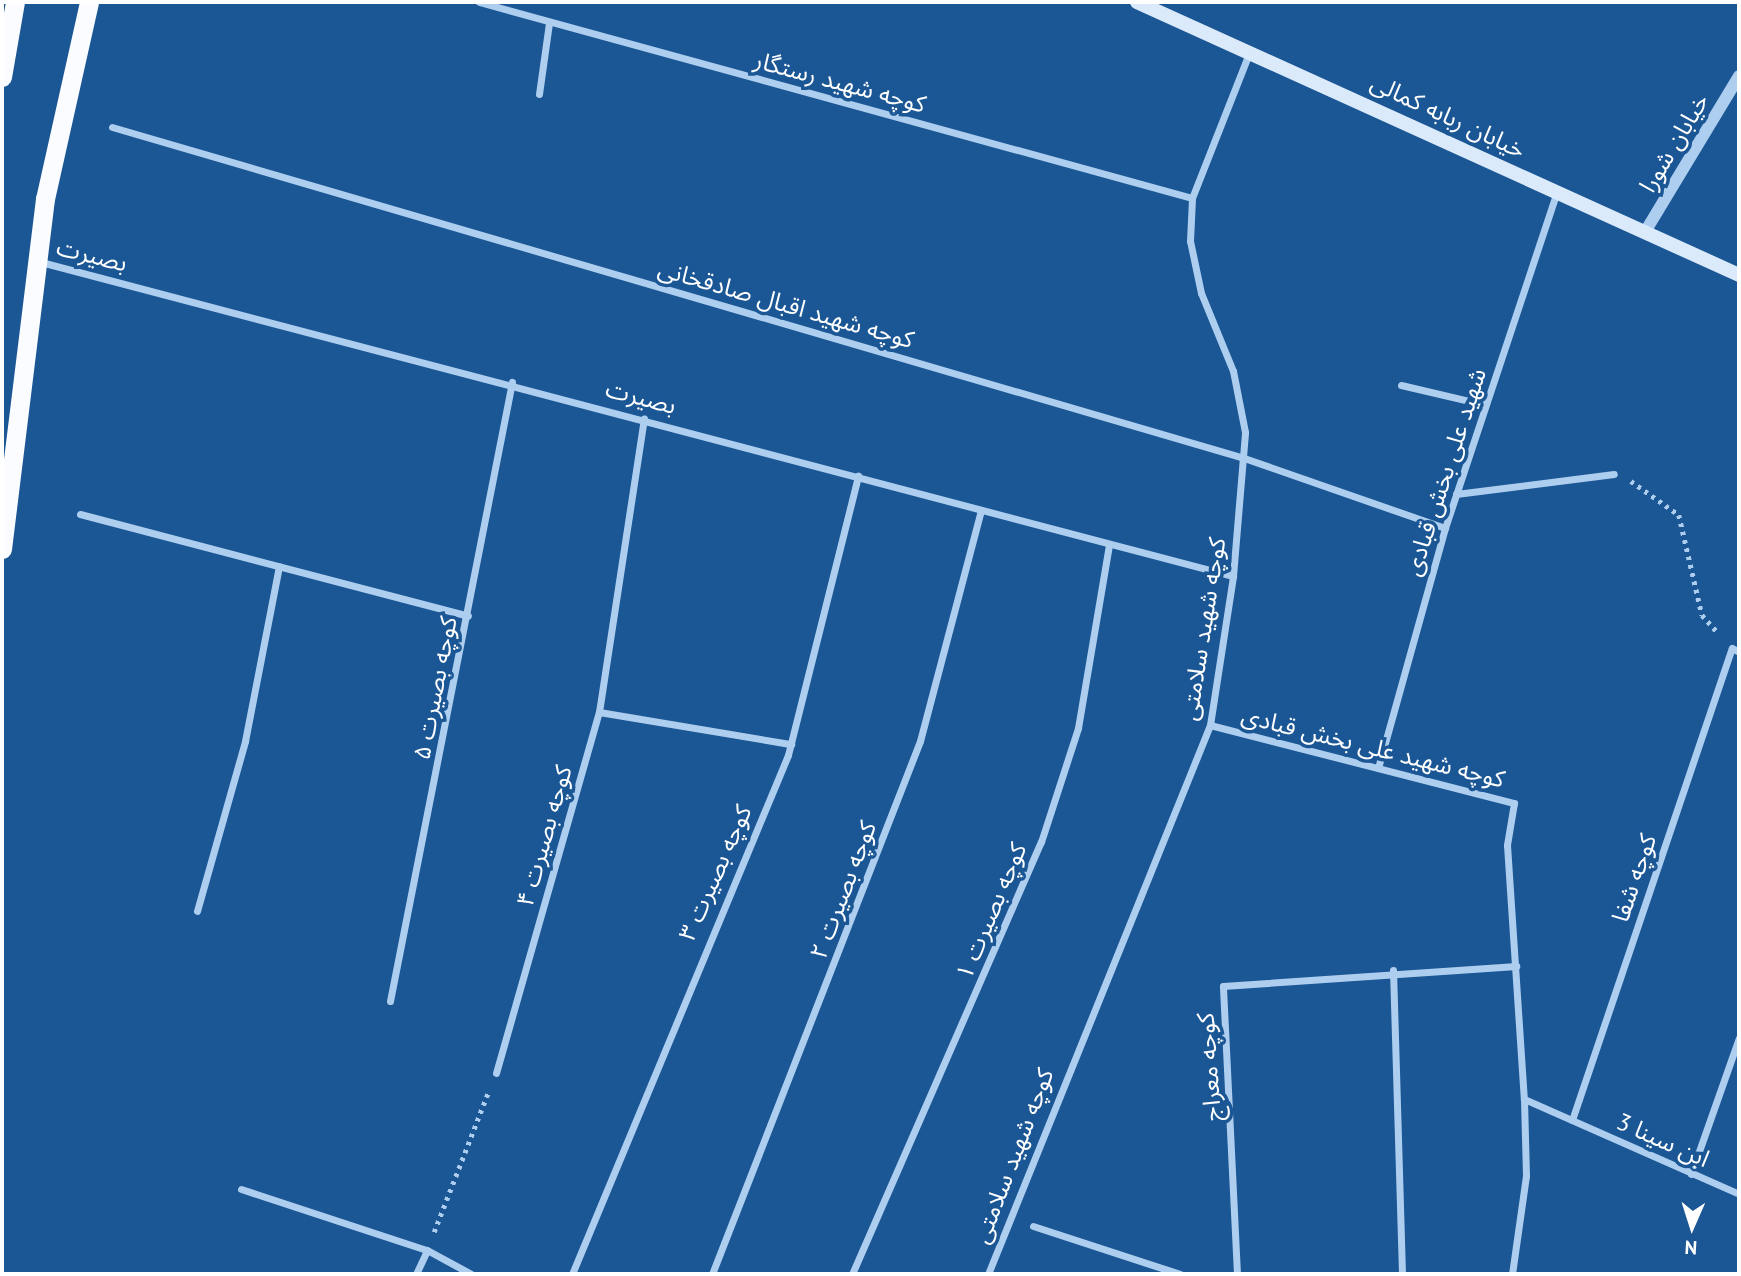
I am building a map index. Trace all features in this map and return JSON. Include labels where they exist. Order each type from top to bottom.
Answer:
[{"type":"highway","points":[[2,77],[15,2]]},
{"type":"highway","points":[[2,549],[37,261],[89,2]]},
{"type":"main road","name":"خیابان ربابه کمالی","points":[[1137,2],[1739,275]]},
{"type":"street","name":"کوچه شهید رستگار","points":[[479,2],[1192,198]]},
{"type":"street","points":[[539,94],[549,23]]},
{"type":"street","name":"کوچه شهید سلامتی","points":[[988,1274],[1210,725],[1233,576],[1244,458],[1233,371],[1201,293],[1190,241],[1192,198],[1250,51]]},
{"type":"street","name":"خیابان شورا","points":[[1645,232],[1739,76]]},
{"type":"street","name":"کوچه شهید اقبال صادقخانی","points":[[112,127],[1244,458],[1445,528]]},
{"type":"street","name":"شهید علی بخش قبادی","points":[[1378,768],[1445,528],[1557,191]]},
{"type":"street","name":"بصیرت","points":[[37,261],[512,382],[1109,545],[1233,576]]},
{"type":"street","name":"کوچه بصیرت ۵","points":[[390,1001],[512,382]]},
{"type":"street","points":[[1401,385],[1486,405]]},
{"type":"street","name":"کوچه بصیرت ۴","points":[[496,1073],[599,712],[643,418]]},
{"type":"street","points":[[1456,494],[1614,474]]},
{"type":"street","name":"کوچه بصیرت ۳","points":[[572,1274],[791,744],[858,476]]},
{"type":"street","name":"کوچه بصیرت ۲","points":[[712,1274],[920,741],[981,510]]},
{"type":"street","points":[[80,514],[468,616]]},
{"type":"street","name":"کوچه بصیرت ۱","points":[[852,1274],[1041,842],[1078,728],[1109,545]]},
{"type":"street","points":[[197,911],[245,741],[279,566]]},
{"type":"street","name":"کوچه شفا","points":[[1572,1120],[1736,650]]},
{"type":"street","points":[[599,712],[791,744]]},
{"type":"street","name":"کوچه شهید علی بخش قبادی","points":[[1210,725],[1514,803],[1507,845],[1524,1099],[1526,1176],[1512,1274]]},
{"type":"street","points":[[1402,1274],[1393,970],[1516,966]]},
{"type":"street","name":"کوچه معراج","points":[[1237,1274],[1223,986],[1393,970]]},
{"type":"street","points":[[1691,1174],[1739,1038]]},
{"type":"street","points":[[1524,1099],[1572,1120]]},
{"type":"street","name":"ابن سینا 3","points":[[1572,1120],[1739,1194]]},
{"type":"street","points":[[241,1189],[427,1250],[471,1274]]},
{"type":"street","points":[[1033,1226],[1181,1274]]},
{"type":"street","points":[[416,1274],[427,1250]]},
{"type":"path","points":[[1614,474],[1679,514],[1702,615],[1736,650]]},
{"type":"path","points":[[427,1250],[496,1073]]}]
